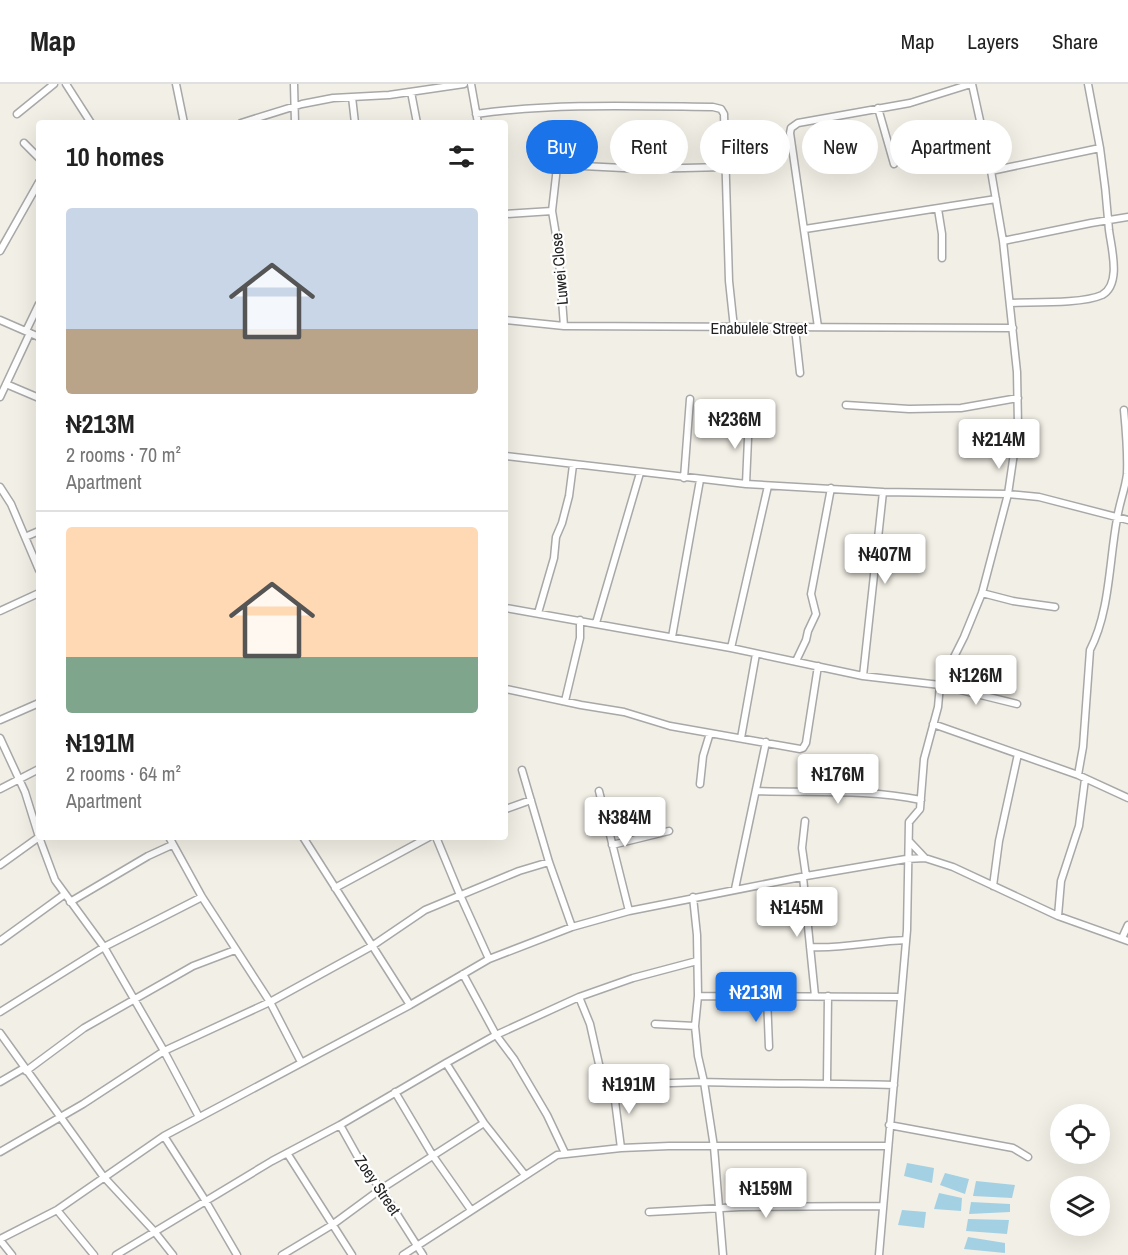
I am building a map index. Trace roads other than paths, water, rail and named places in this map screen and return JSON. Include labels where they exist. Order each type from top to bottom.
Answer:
[{"type":"street","points":[[17,114],[54,84]]},
{"type":"street","points":[[66,84],[89,120]]},
{"type":"street","points":[[176,84],[183,120]]},
{"type":"street","points":[[294,84],[295,120]]},
{"type":"street","points":[[251,120],[333,98],[411,92],[464,84]]},
{"type":"street","points":[[471,84],[477,120]]},
{"type":"street","points":[[818,327],[791,128],[798,123],[910,103],[971,84],[979,120]]},
{"type":"street","points":[[1010,303],[1081,300],[1103,294],[1110,288],[1114,257],[1109,230],[1110,219],[1088,84]]},
{"type":"street","points":[[411,92],[416,120]]},
{"type":"street","points":[[352,97],[355,120]]},
{"type":"street","points":[[476,114],[565,105],[713,107],[721,110],[724,120]]},
{"type":"street","points":[[878,108],[890,150]]},
{"type":"street","points":[[24,143],[36,155]]},
{"type":"street","points":[[1012,167],[1100,148]]},
{"type":"street","name":"Luwei Close","points":[[564,326],[558,247],[552,211],[559,165],[643,169],[700,168]]},
{"type":"street","points":[[725,174],[729,281],[734,328]]},
{"type":"street","points":[[879,1255],[906,940],[909,822],[920,809],[924,759],[938,707],[940,685],[964,637],[982,592],[1008,494],[1018,426],[1013,328],[1003,241],[992,174]]},
{"type":"street","points":[[0,251],[36,187]]},
{"type":"street","points":[[805,229],[996,199]]},
{"type":"street","points":[[938,208],[942,234],[942,258]]},
{"type":"street","points":[[508,214],[552,211]]},
{"type":"street","points":[[1003,241],[1128,217]]},
{"type":"street","points":[[0,397],[36,312]]},
{"type":"street","points":[[0,320],[36,336]]},
{"type":"street","name":"Enabulele Street","points":[[508,320],[564,326],[1013,328]]},
{"type":"street","points":[[795,328],[800,373]]},
{"type":"street","points":[[6,384],[36,397]]},
{"type":"street","points":[[846,405],[909,409],[961,408],[1018,398]]},
{"type":"street","points":[[684,478],[690,399]]},
{"type":"street","points":[[1078,775],[1083,747],[1090,650],[1097,637],[1126,476],[1128,451],[1124,410]]},
{"type":"street","points":[[746,484],[749,416]]},
{"type":"street","points":[[508,456],[768,486],[883,492],[1008,494],[1039,498],[1128,520]]},
{"type":"street","points":[[538,613],[554,558],[556,537],[569,496],[573,465]]},
{"type":"street","points":[[596,622],[640,473]]},
{"type":"street","points":[[672,637],[700,480]]},
{"type":"street","points":[[730,648],[768,486]]},
{"type":"street","points":[[0,487],[11,504],[36,563]]},
{"type":"street","points":[[796,661],[816,614],[811,594],[831,488]]},
{"type":"street","points":[[863,676],[883,492]]},
{"type":"street","points":[[25,537],[36,532]]},
{"type":"street","points":[[982,592],[1013,601],[1055,607]]},
{"type":"street","points":[[0,611],[36,594]]},
{"type":"street","points":[[508,608],[596,622],[863,676],[940,685],[1017,704]]},
{"type":"street","points":[[565,701],[580,638],[580,620]]},
{"type":"street","points":[[741,738],[756,654]]},
{"type":"street","points":[[508,689],[624,712],[670,726],[800,749],[805,746],[818,666]]},
{"type":"street","points":[[0,720],[36,704]]},
{"type":"street","points":[[933,724],[1078,775],[1128,798]]},
{"type":"street","points":[[700,784],[703,756],[710,733]]},
{"type":"street","points":[[0,738],[25,792],[36,827]]},
{"type":"street","points":[[735,889],[766,742]]},
{"type":"street","points":[[993,886],[999,842],[1018,754]]},
{"type":"street","points":[[0,789],[36,770]]},
{"type":"street","points":[[522,770],[549,862],[572,927]]},
{"type":"street","points":[[1058,916],[1061,881],[1078,826],[1085,779]]},
{"type":"street","points":[[599,791],[629,911]]},
{"type":"street","points":[[757,791],[871,792],[921,800]]},
{"type":"street","points":[[508,808],[531,800]]},
{"type":"street","points":[[805,821],[802,848],[815,996]]},
{"type":"street","points":[[612,845],[669,831]]},
{"type":"street","points":[[0,865],[36,839]]},
{"type":"street","points":[[40,840],[55,880],[104,947],[199,1117]]},
{"type":"street","points":[[170,840],[202,897],[270,1002],[302,1062]]},
{"type":"street","points":[[305,840],[410,1005]]},
{"type":"street","points":[[335,888],[423,840]]},
{"type":"street","points":[[437,840],[489,959]]},
{"type":"street","points":[[908,840],[925,858]]},
{"type":"street","points":[[70,902],[148,856],[172,845]]},
{"type":"street","points":[[12,1255],[0,1240],[57,1210],[164,1136],[410,1005],[489,959],[572,927],[629,911],[693,897],[906,859],[925,858],[953,867],[1058,916],[1125,939],[1128,925]]},
{"type":"street","points":[[0,1152],[83,1104],[164,1051],[270,1002],[372,946],[425,910],[519,871],[549,862]]},
{"type":"street","points":[[0,941],[65,894]]},
{"type":"street","points":[[0,1012],[104,947],[202,897]]},
{"type":"street","points":[[693,897],[697,935],[698,996],[695,1026],[714,1147],[723,1255]]},
{"type":"street","points":[[810,947],[826,948],[906,940]]},
{"type":"street","points":[[0,1082],[25,1069],[84,1028],[193,966],[235,950]]},
{"type":"street","points":[[116,1255],[205,1200],[496,1035],[579,997],[633,978],[697,961]]},
{"type":"street","points":[[463,974],[496,1035],[514,1059],[542,1105],[565,1153]]},
{"type":"street","points":[[698,996],[900,997]]},
{"type":"street","points":[[826,1082],[828,996]]},
{"type":"street","points":[[579,997],[590,1024],[603,1082],[607,1085],[704,1082],[759,1084],[826,1082],[894,1085]]},
{"type":"street","points":[[767,997],[769,1047]]},
{"type":"street","points":[[655,1024],[695,1026]]},
{"type":"street","points":[[0,1033],[103,1176],[173,1255]]},
{"type":"street","points":[[446,1063],[484,1123],[525,1175]]},
{"type":"street","points":[[613,1085],[621,1148]]},
{"type":"street","points":[[395,1092],[433,1156],[471,1210]]},
{"type":"street","points":[[286,1254],[484,1123]]},
{"type":"street","name":"Zoey Street","points":[[340,1125],[364,1168],[381,1189],[423,1255]]},
{"type":"street","points":[[890,1125],[1013,1148],[1028,1157]]},
{"type":"street","points":[[164,1136],[237,1255]]},
{"type":"street","points":[[403,1255],[525,1175],[557,1155],[565,1153],[621,1148],[887,1146]]},
{"type":"street","points":[[287,1153],[352,1255]]},
{"type":"street","points":[[649,1212],[882,1206]]},
{"type":"street","points":[[57,1210],[94,1255]]},
{"type":"water","points":[[907,1163],[934,1168],[932,1183],[904,1176]]},
{"type":"water","points":[[945,1173],[969,1179],[965,1194],[940,1185]]},
{"type":"water","points":[[976,1181],[1015,1185],[1012,1198],[973,1196]]},
{"type":"water","points":[[939,1193],[962,1198],[961,1211],[934,1209]]},
{"type":"water","points":[[971,1202],[1010,1204],[1010,1212],[969,1214]]},
{"type":"water","points":[[902,1210],[926,1212],[924,1228],[898,1225]]},
{"type":"water","points":[[968,1219],[1009,1220],[1007,1234],[966,1231]]},
{"type":"water","points":[[968,1237],[1005,1243],[1005,1253],[964,1249]]}]
